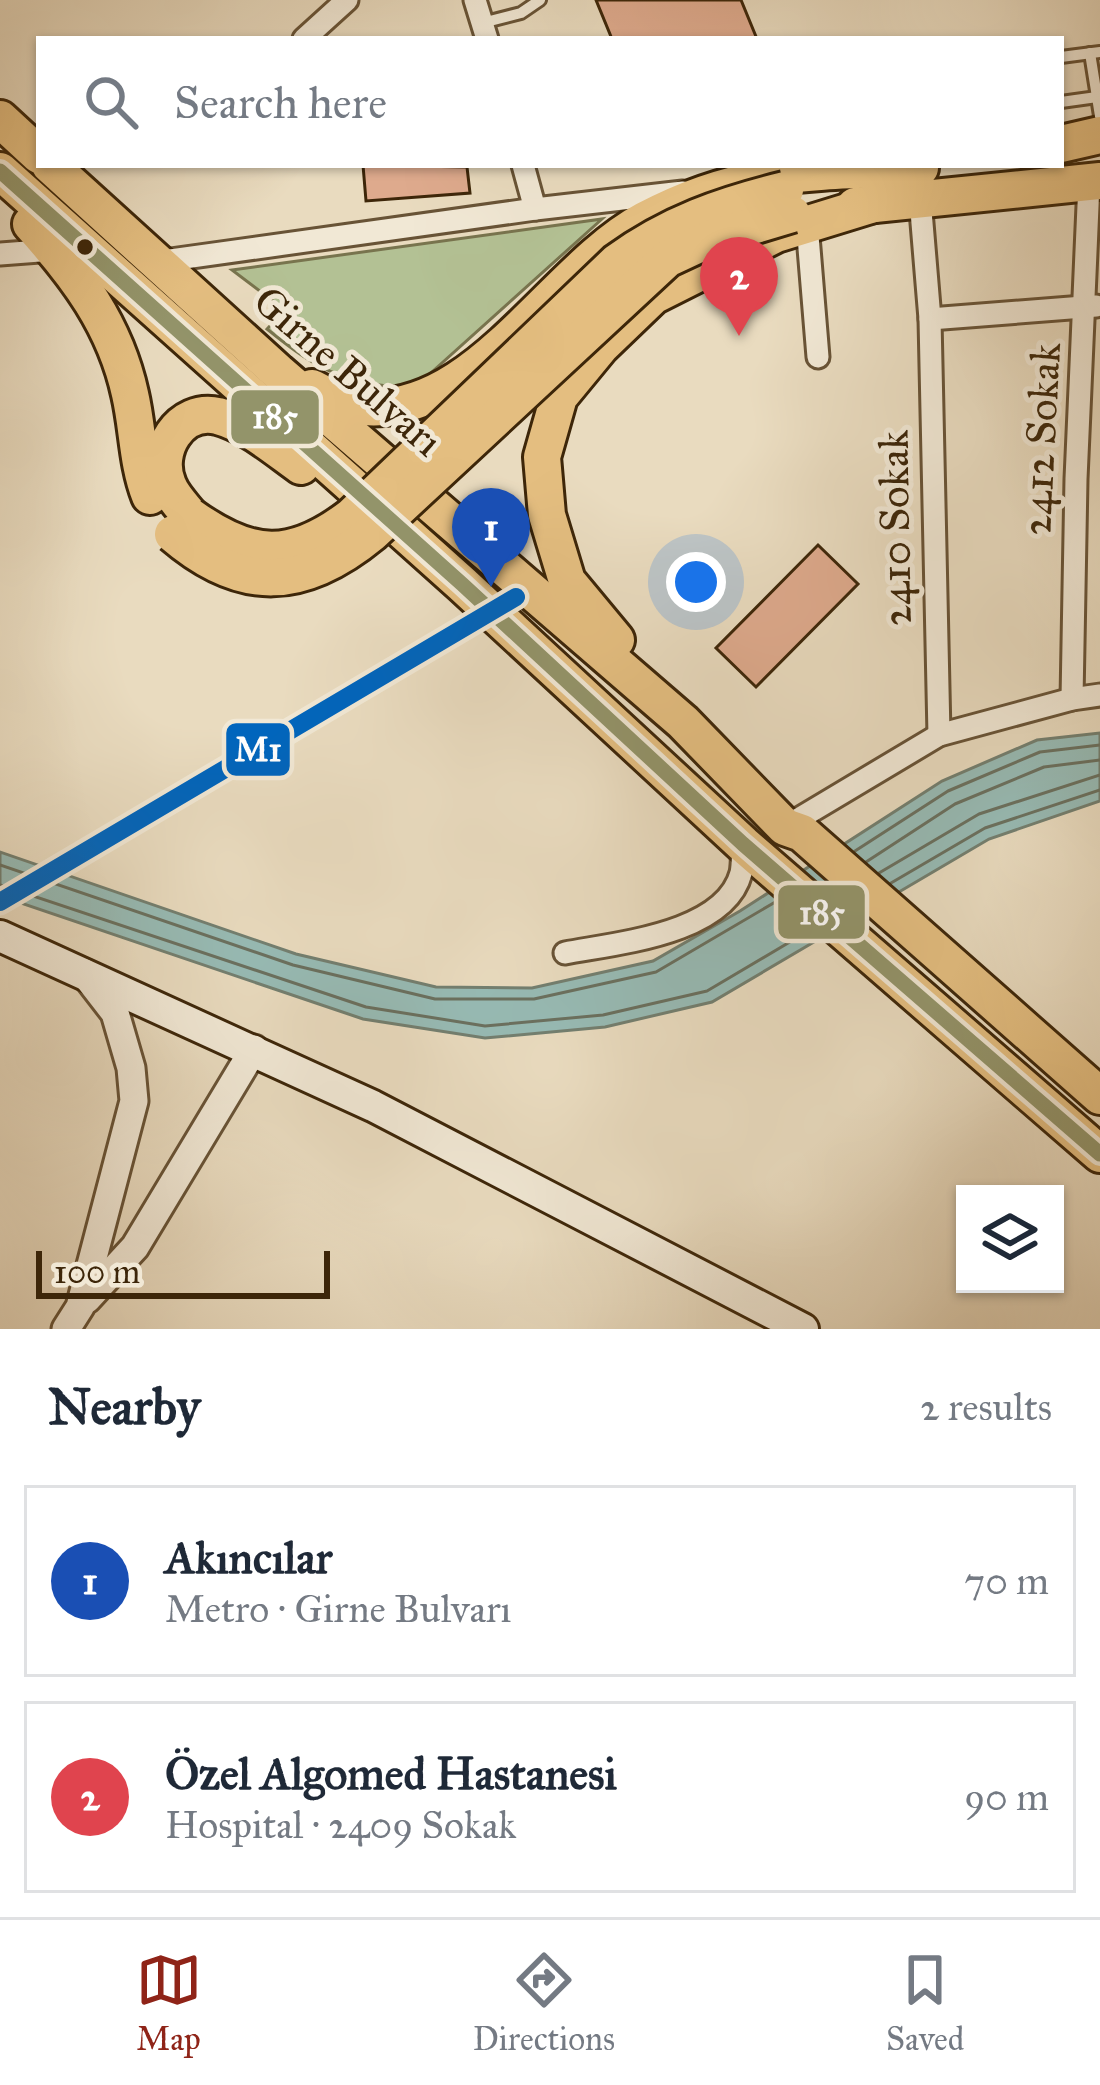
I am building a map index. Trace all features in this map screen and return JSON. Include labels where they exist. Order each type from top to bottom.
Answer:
[{"type":"highway","points":[[1064,143],[1100,135]]},
{"type":"highway","name":"Girne Bulvarı","points":[[57,168],[278,372],[683,722],[794,830],[1100,1096]]},
{"type":"highway","name":"Girne Bulvarı","points":[[0,171],[462,584],[743,844],[1100,1154]]},
{"type":"highway","points":[[278,372],[351,406],[386,407],[426,398],[478,367],[581,265],[642,221],[713,188],[780,173],[1095,182]]},
{"type":"highway","points":[[462,584],[266,441],[221,417],[197,414],[179,424],[163,458],[166,482],[200,557],[230,571],[272,578],[313,572],[347,554],[372,533],[667,259],[795,210],[926,178]]},
{"type":"highway","points":[[683,722],[567,581],[547,515],[542,457],[559,397],[601,346],[653,296],[748,247],[795,210],[880,202],[926,178]]},
{"type":"highway","points":[[0,190],[93,298],[115,342],[131,395],[145,483],[155,508],[182,525]]},
{"type":"main road","points":[[4,941],[82,971],[374,1106],[803,1329]]},
{"type":"street","points":[[307,36],[347,0]]},
{"type":"street","points":[[475,0],[484,31]]},
{"type":"street","points":[[524,168],[535,208]]},
{"type":"street","name":"2410 Sokak","points":[[926,178],[939,735]]},
{"type":"street","name":"2412 Sokak","points":[[1072,699],[1076,478],[1093,306],[1095,182]]},
{"type":"street","points":[[156,262],[535,208],[713,188]]},
{"type":"street","points":[[795,210],[818,357]]},
{"type":"street","points":[[0,254],[53,250]]},
{"type":"street","points":[[930,319],[1093,306]]},
{"type":"street","points":[[794,830],[939,735],[1100,695]]},
{"type":"street","points":[[565,953],[673,930],[706,917],[730,896],[741,872],[743,844]]},
{"type":"street","points":[[73,1318],[134,1101],[115,1013],[82,971]]},
{"type":"street","points":[[73,1318],[135,1247],[254,1049]]},
{"type":"lane","points":[[484,31],[540,0]]},
{"type":"lane","points":[[1064,57],[1095,52],[1100,116]]},
{"type":"lane","points":[[1064,102],[1097,97]]},
{"type":"green space","points":[[602,219],[413,389],[350,379],[302,356],[267,329],[285,310],[232,270]]},
{"type":"water","points":[[1100,733],[1100,801],[989,839],[712,1002],[605,1027],[485,1038],[363,1019],[0,896],[0,852],[296,954],[436,987],[532,988],[653,961],[942,781],[1037,740]]},
{"type":"building","points":[[596,0],[741,0],[756,36],[611,36]]},
{"type":"building","points":[[363,168],[467,168],[470,193],[366,201]]},
{"type":"building","points":[[818,545],[858,584],[756,687],[716,648]]},
{"type":"transit line","name":"185","points":[[0,171],[462,584],[743,844],[1100,1154]]},
{"type":"transit line","name":"M1","points":[[0,902],[516,597]]},
{"type":"place","name":"Özel Algomed Hastanesi","points":[[739,336]]},
{"type":"place","name":"Akıncılar","points":[[491,587]]}]
